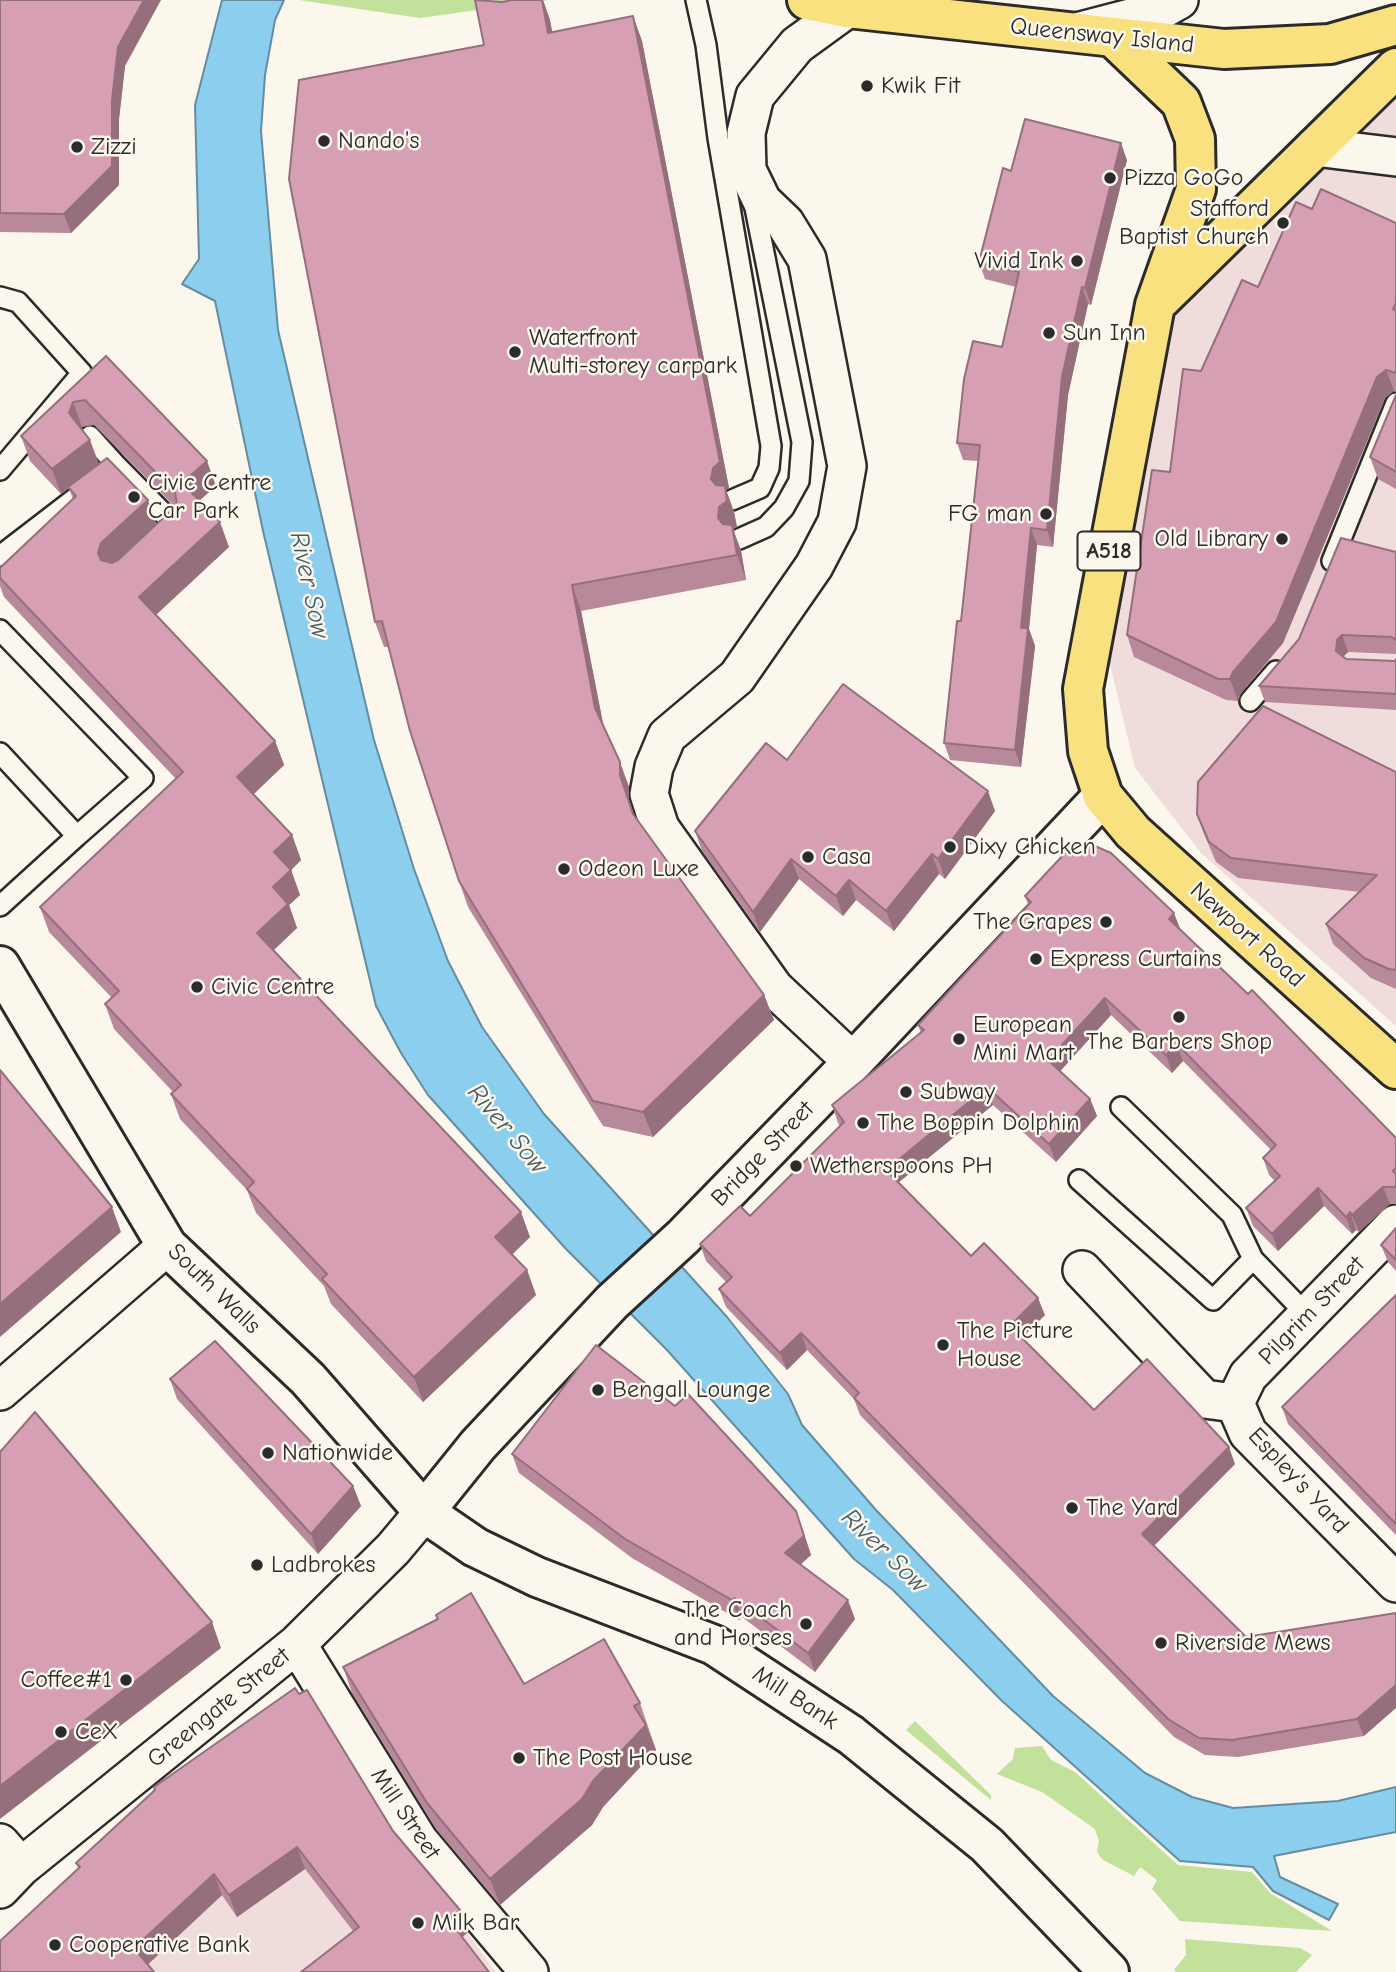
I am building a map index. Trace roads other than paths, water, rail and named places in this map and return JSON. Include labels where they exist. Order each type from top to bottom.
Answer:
[{"type":"highway","name":"Queensway Island","points":[[807,0],[848,8],[1224,49],[1330,44],[1396,25]]},
{"type":"highway","name":"A518","points":[[1103,796],[1088,751],[1083,689],[1155,305],[1196,190],[1195,139],[1181,103],[1115,38]]},
{"type":"highway","points":[[1155,305],[1396,68]]},
{"type":"highway","name":"Newport Road","points":[[1103,796],[1133,832],[1396,1069]]},
{"type":"street","points":[[1072,33],[1161,10],[1178,0]]},
{"type":"street","points":[[848,8],[797,45],[755,96],[746,133],[747,170],[762,201],[785,223],[807,259],[847,466],[837,522],[814,566],[737,677],[667,736],[654,767],[649,794],[660,828],[774,988],[853,1062]]},
{"type":"street","points":[[1315,147],[1396,157]]},
{"type":"street","name":"Bridge Street","points":[[424,1512],[478,1445],[612,1302],[678,1241],[853,1062],[1103,796]]},
{"type":"street","name":"South Walls","points":[[0,966],[167,1246],[308,1379],[424,1512]]},
{"type":"street","name":"Pilgrim Street","points":[[1235,1403],[1248,1376],[1396,1224]]},
{"type":"street","points":[[0,1391],[167,1246]]},
{"type":"street","name":"Espley's Yard","points":[[1082,1270],[1204,1399],[1235,1403],[1248,1433],[1396,1583]]},
{"type":"street","name":"Greengate Street","points":[[7,1866],[297,1644],[393,1549],[424,1512]]},
{"type":"street","name":"Mill Bank","points":[[424,1512],[475,1547],[537,1577],[714,1645],[851,1735],[987,1845],[1109,1972]]},
{"type":"street","name":"Mill Street","points":[[297,1644],[419,1841],[528,1972]]},
{"type":"lane","points":[[696,0],[771,446],[769,468],[760,488],[732,500]]},
{"type":"lane","points":[[739,539],[766,527],[784,508],[799,481],[802,442],[747,170]]},
{"type":"lane","points":[[0,297],[18,302],[82,373],[0,470]]},
{"type":"lane","points":[[1326,575],[1396,403]]},
{"type":"lane","points":[[90,436],[175,525],[147,550]]},
{"type":"lane","points":[[0,556],[117,466]]},
{"type":"lane","points":[[0,630],[143,778],[0,906]]},
{"type":"lane","points":[[1250,701],[1286,660]]},
{"type":"lane","points":[[0,753],[77,836]]},
{"type":"lane","points":[[1121,1107],[1231,1214],[1253,1259],[1307,1315]]},
{"type":"lane","points":[[1079,1180],[1213,1300],[1253,1259]]},
{"type":"water","name":"River Sow","points":[[222,0],[284,0],[275,20],[265,75],[261,131],[278,330],[374,740],[414,869],[448,961],[482,1027],[544,1114],[727,1317],[788,1394],[802,1425],[876,1510],[1053,1696],[1145,1773],[1192,1797],[1233,1808],[1338,1801],[1396,1787],[1396,1832],[1274,1856],[1280,1877],[1338,1904],[1329,1920],[1273,1891],[1253,1867],[1180,1861],[1001,1700],[893,1590],[854,1559],[667,1350],[566,1249],[428,1095],[401,1053],[376,1006],[263,531],[215,301],[182,284],[199,259],[195,105]]},
{"type":"place","name":"Kwik Fit","points":[[867,86]]},
{"type":"place","name":"Nando's","points":[[324,141]]},
{"type":"place","name":"Zizzi","points":[[77,147]]},
{"type":"place","name":"Pizza GoGo","points":[[1110,178]]},
{"type":"place","name":"Stafford Baptist Church","points":[[1283,223]]},
{"type":"place","name":"Vivid Ink","points":[[1077,261]]},
{"type":"place","name":"Sun Inn","points":[[1049,333]]},
{"type":"place","name":"Waterfront Multi-storey carpark","points":[[515,352]]},
{"type":"place","name":"Civic Centre Car Park","points":[[134,497]]},
{"type":"place","name":"FG man","points":[[1046,514]]},
{"type":"place","name":"Old Library","points":[[1282,539]]},
{"type":"place","name":"Dixy Chicken","points":[[950,847]]},
{"type":"place","name":"Casa","points":[[808,857]]},
{"type":"place","name":"Odeon Luxe","points":[[564,869]]},
{"type":"place","name":"The Grapes","points":[[1106,922]]},
{"type":"place","name":"Express Curtains","points":[[1036,959]]},
{"type":"place","name":"Civic Centre","points":[[197,987]]},
{"type":"place","name":"The Barbers Shop","points":[[1179,1017]]},
{"type":"place","name":"European Mini Mart","points":[[959,1039]]},
{"type":"place","name":"Subway","points":[[906,1092]]},
{"type":"place","name":"The Boppin Dolphin","points":[[863,1123]]},
{"type":"place","name":"Wetherspoons PH","points":[[796,1166]]},
{"type":"place","name":"The Picture House","points":[[943,1345]]},
{"type":"place","name":"Bengall Lounge","points":[[598,1390]]},
{"type":"place","name":"Nationwide","points":[[268,1453]]},
{"type":"place","name":"The Yard","points":[[1072,1508]]},
{"type":"place","name":"Ladbrokes","points":[[257,1565]]},
{"type":"place","name":"The Coach and Horses","points":[[806,1624]]},
{"type":"place","name":"Riverside Mews","points":[[1161,1643]]},
{"type":"place","name":"Coffee#1","points":[[126,1680]]},
{"type":"place","name":"CeX","points":[[61,1732]]},
{"type":"place","name":"The Post House","points":[[519,1758]]},
{"type":"place","name":"Milk Bar","points":[[418,1923]]},
{"type":"place","name":"Cooperative Bank","points":[[55,1945]]}]
